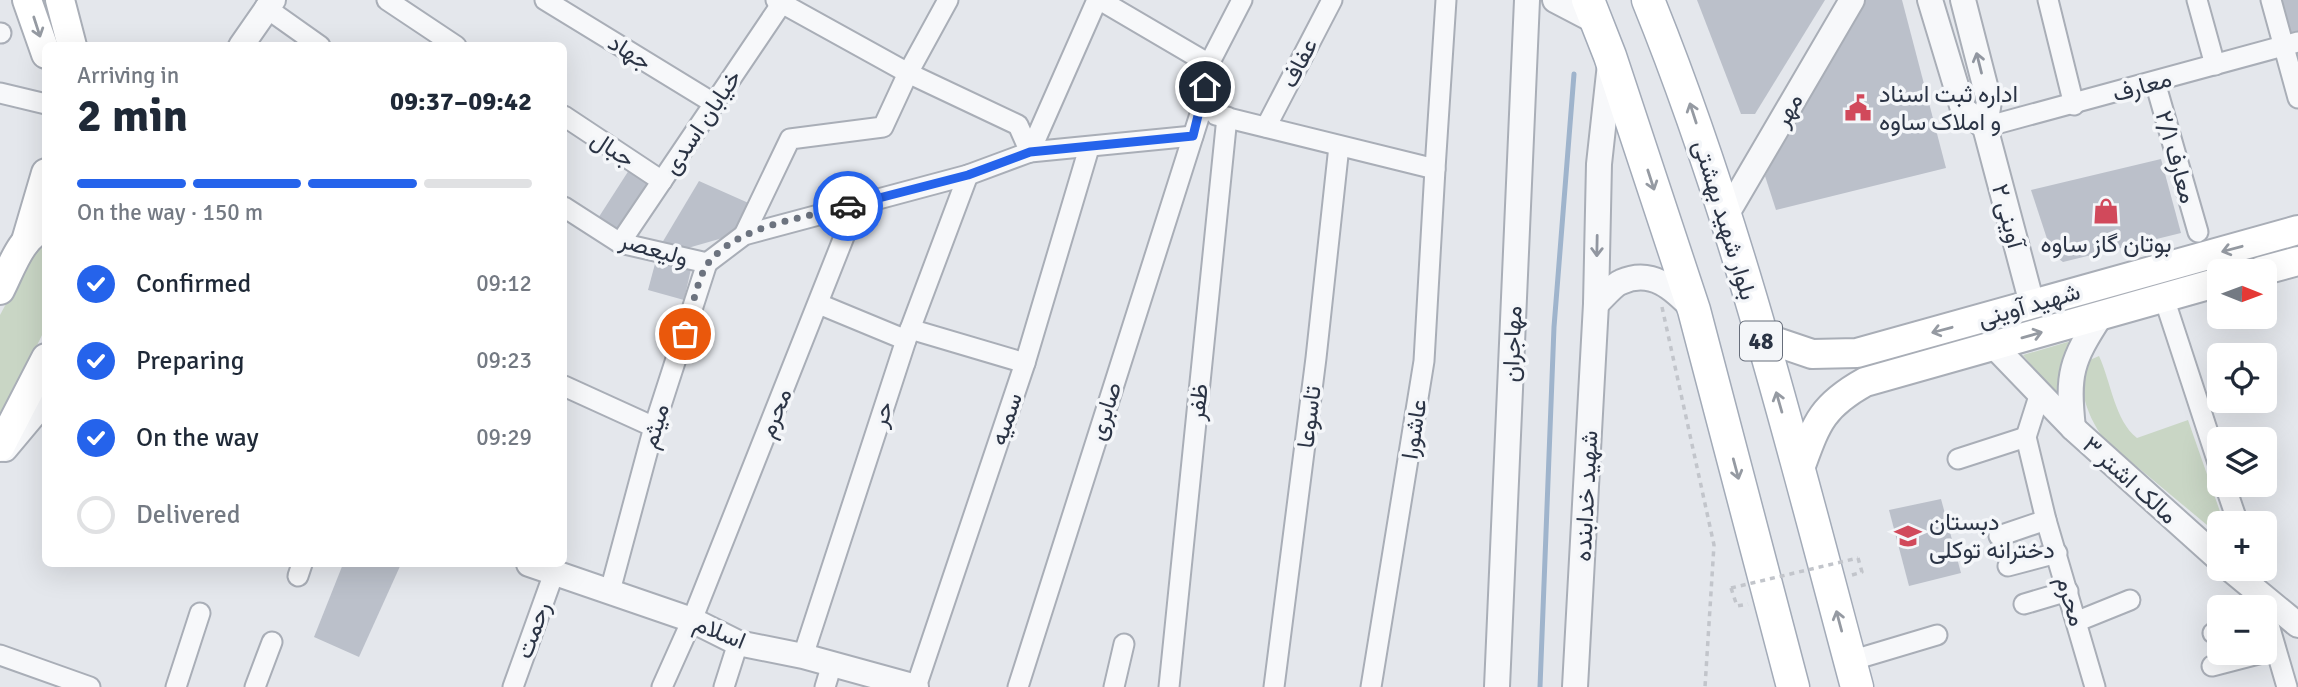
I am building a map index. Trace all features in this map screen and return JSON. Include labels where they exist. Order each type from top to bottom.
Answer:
[{"type":"main road","points":[[27,0],[42,43]]},
{"type":"main road","points":[[60,0],[71,42]]},
{"type":"main road","name":"بلوار شهید بهشتی","points":[[1648,0],[1691,106],[1726,217],[1854,674]]},
{"type":"main road","name":"48","points":[[1590,8],[1610,56],[1694,310],[1790,683]]},
{"type":"main road","points":[[0,290],[36,234],[42,197]]},
{"type":"main road","name":"شهید آوینی","points":[[1759,336],[1812,354],[1857,353],[2298,230]]},
{"type":"main road","points":[[2277,267],[2298,261]]},
{"type":"main road","name":"شهید آوینی","points":[[1799,471],[1824,411],[1842,395],[1865,382],[2207,285]]},
{"type":"main road","points":[[1857,353],[1865,382]]},
{"type":"main road","points":[[0,447],[42,366]]},
{"type":"street","points":[[387,0],[450,42]]},
{"type":"street","name":"جهاد","points":[[545,0],[715,104]]},
{"type":"street","points":[[744,235],[790,139],[883,127],[908,73],[948,0]]},
{"type":"street","points":[[1030,152],[1098,0],[1209,64]]},
{"type":"street","name":"صابری","points":[[1018,687],[1201,111],[1209,64],[1242,0]]},
{"type":"street","name":"عفاف","points":[[1266,127],[1332,0]]},
{"type":"street","name":"عاشورا","points":[[1371,687],[1424,361],[1446,0]]},
{"type":"street","name":"مهاجران","points":[[1497,687],[1527,0]]},
{"type":"street","points":[[1555,0],[1590,8]]},
{"type":"street","points":[[1964,0],[1989,101],[1985,127]]},
{"type":"street","points":[[2048,0],[2074,105]]},
{"type":"street","points":[[2197,0],[2214,65]]},
{"type":"street","points":[[2271,0],[2291,44],[2298,98]]},
{"type":"street","points":[[780,1],[908,73],[1018,125],[1030,152]]},
{"type":"street","name":"خیابان اسدی","points":[[620,243],[715,104],[780,1]]},
{"type":"street","name":"مهر","points":[[1726,217],[1852,1]]},
{"type":"street","points":[[244,42],[269,4],[315,42]]},
{"type":"street","points":[[1929,6],[1963,109],[1985,127]]},
{"type":"street","name":"معارف","points":[[1985,127],[2291,44]]},
{"type":"street","name":"شهید خدابنده","points":[[1575,687],[1596,304],[1599,164],[1610,56]]},
{"type":"street","name":"معارف ۲/۱","points":[[2155,82],[2198,232]]},
{"type":"street","points":[[0,93],[42,103]]},
{"type":"street","points":[[1201,111],[1435,169]]},
{"type":"street","name":"ظفر","points":[[1169,687],[1227,117]]},
{"type":"street","name":"جبال","points":[[567,118],[662,181]]},
{"type":"street","name":"۲ آوینی","points":[[1985,127],[2032,304]]},
{"type":"street","name":"ولیعصر","points":[[567,209],[620,243],[707,263],[744,235],[968,175],[1030,152],[1193,136]]},
{"type":"street","name":"تاسوعا","points":[[1275,687],[1317,358],[1339,146]]},
{"type":"street","name":"سمیه","points":[[916,687],[1025,363],[1089,148]]},
{"type":"street","name":"حر","points":[[803,656],[908,334],[968,175]]},
{"type":"street","name":"محرم","points":[[662,687],[692,620],[819,304],[856,204]]},
{"type":"street","name":"میثم","points":[[610,591],[654,427],[707,263]]},
{"type":"street","points":[[1596,304],[1621,282],[1656,278],[1676,291],[1694,310]]},
{"type":"street","points":[[2164,298],[2207,430]]},
{"type":"street","points":[[819,304],[908,334],[1025,363]]},
{"type":"street","points":[[2073,428],[2069,396],[2071,367],[2101,315]]},
{"type":"street","name":"مالک اشتر ۳","points":[[1993,345],[2073,428],[2207,548]]},
{"type":"street","points":[[567,387],[654,427]]},
{"type":"street","points":[[1958,459],[2026,437],[2039,393]]},
{"type":"street","points":[[0,454],[42,405]]},
{"type":"street","name":"محرم","points":[[2026,437],[2046,520],[2078,621],[2095,687]]},
{"type":"street","points":[[1999,536],[2046,520]]},
{"type":"street","points":[[2008,566],[2057,553]]},
{"type":"street","name":"اسلام","points":[[538,567],[692,620],[738,643],[803,656],[829,676],[916,687]]},
{"type":"street","name":"رحمت","points":[[513,687],[538,567]]},
{"type":"street","points":[[2240,581],[2252,595]]},
{"type":"street","points":[[2024,604],[2068,591]]},
{"type":"street","points":[[2078,621],[2130,600]]},
{"type":"street","points":[[176,687],[200,613]]},
{"type":"street","points":[[2277,616],[2298,625]]},
{"type":"street","points":[[1854,674],[1937,635]]},
{"type":"street","points":[[255,687],[272,642]]},
{"type":"street","points":[[724,687],[738,643]]},
{"type":"street","points":[[1114,687],[1124,644]]},
{"type":"street","points":[[0,655],[90,687]]},
{"type":"street","points":[[2275,665],[2287,687]]},
{"type":"path","points":[[1656,278],[1714,545],[1704,687]]},
{"type":"path","points":[[1737,606],[1731,589],[1858,558],[1862,572]]},
{"type":"green space","points":[[42,243],[42,335],[0,421],[0,315],[36,248]]},
{"type":"green space","points":[[2071,341],[2060,367],[2057,396],[2023,355]]},
{"type":"green space","points":[[2099,356],[2123,422],[2137,438],[2188,420],[2207,474],[2207,497],[2215,497],[2220,511],[2207,511],[2207,525],[2105,440],[2089,413],[2083,393],[2083,363]]},
{"type":"building","points":[[1697,0],[1825,0],[1755,114],[1741,114]]},
{"type":"building","points":[[1864,0],[1902,0],[1946,168],[1776,210],[1765,176],[1858,4]]},
{"type":"building","points":[[2281,0],[2298,0],[2298,35],[2291,37]]},
{"type":"building","name":"بوتان گاز ساوه","points":[[2161,159],[2181,233],[2063,262],[2052,254],[2031,190]]},
{"type":"building","points":[[631,167],[656,183],[619,239],[595,223]]},
{"type":"building","points":[[699,181],[753,205],[740,233],[674,252],[659,248]]},
{"type":"building","points":[[656,260],[691,269],[684,300],[648,290]]},
{"type":"building","points":[[1941,499],[1961,573],[1909,586],[1889,510]]},
{"type":"building","points":[[342,567],[400,567],[359,657],[314,637]]},
{"type":"waterway","points":[[1540,687],[1554,327],[1574,74]]},
{"type":"waterway","points":[[1906,356],[2298,245]]},
{"type":"way so far","points":[[685,334],[707,263],[717,255],[744,235],[848,206]]},
{"type":"place","name":"اداره ثبت اسناد و املاک ساوه","points":[[1858,108]]},
{"type":"place","name":"بوتان گاز ساوه","points":[[2106,211]]},
{"type":"place","name":"دبستان دخترانه توکلی","points":[[1908,536]]},
{"type":"route","points":[[848,206],[968,175],[1030,152],[1193,136],[1205,87]]}]
